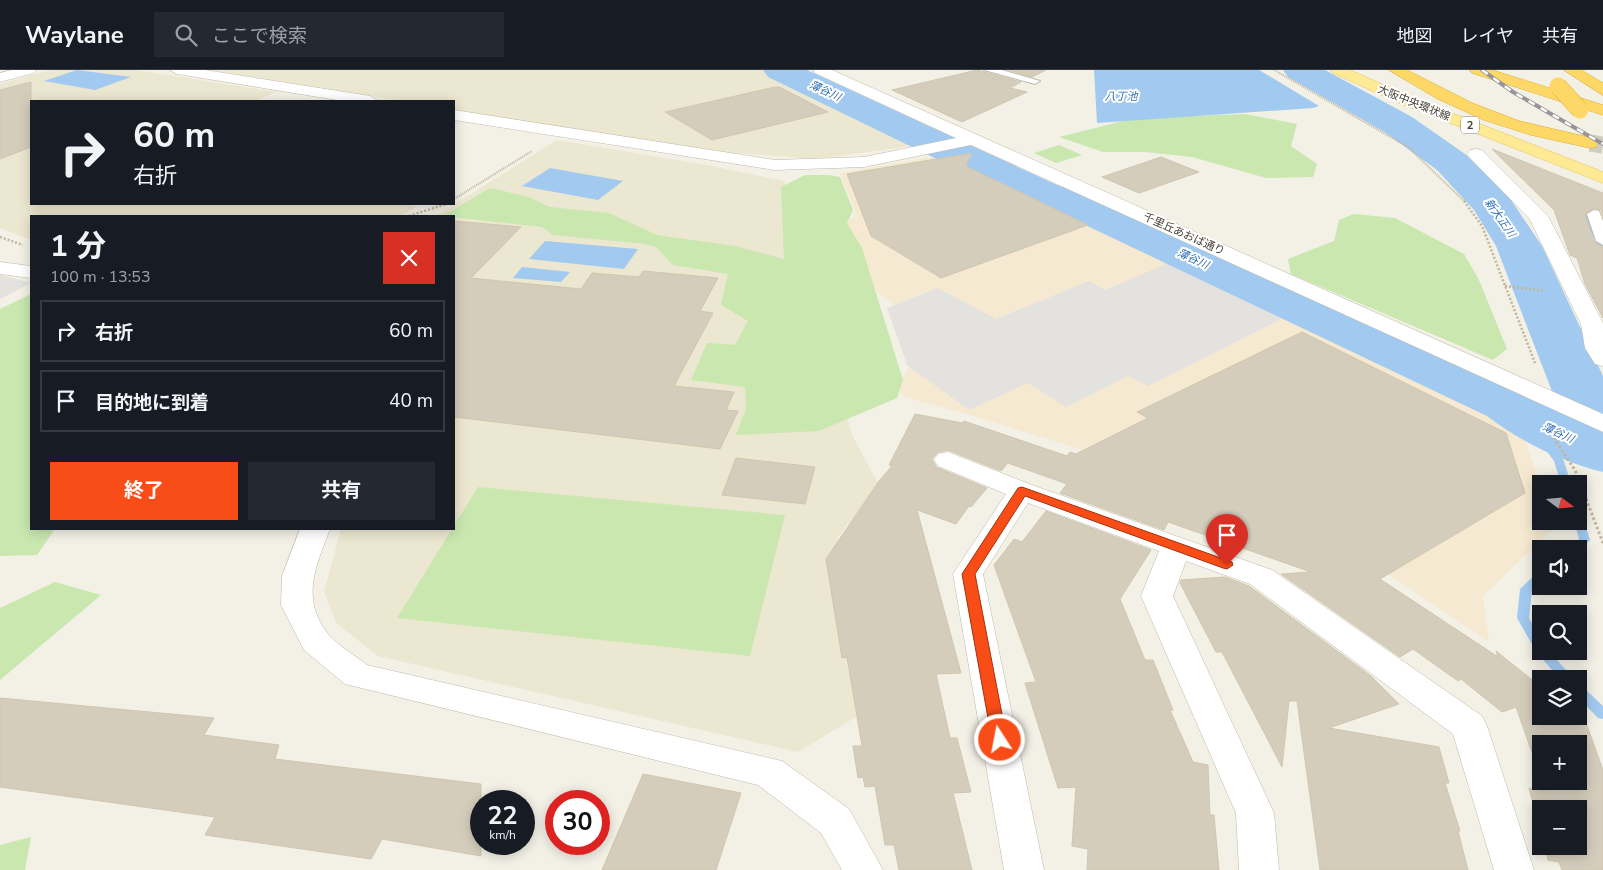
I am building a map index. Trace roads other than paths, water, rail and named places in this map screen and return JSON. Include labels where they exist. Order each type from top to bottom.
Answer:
[{"type":"highway","points":[[1396,70],[1449,100],[1490,118],[1538,132],[1590,143]]},
{"type":"highway","points":[[1477,70],[1603,110]]},
{"type":"highway","points":[[1572,70],[1603,90]]},
{"type":"highway","points":[[1547,74],[1580,110],[1603,126]]},
{"type":"main road","name":"大阪中央環状線","points":[[1338,70],[1404,100],[1603,178]]},
{"type":"street","points":[[0,78],[29,70]]},
{"type":"street","points":[[177,70],[364,100]]},
{"type":"street","name":"千里丘あおば通り","points":[[820,70],[1603,424]]},
{"type":"street","points":[[455,115],[776,165],[864,162],[974,139]]},
{"type":"street","points":[[1476,154],[1538,216],[1592,324],[1597,348],[1603,359]]},
{"type":"street","points":[[0,268],[30,272]]},
{"type":"street","points":[[948,460],[1022,491],[1261,577],[1469,726],[1514,870]]},
{"type":"street","points":[[1022,491],[968,574],[1024,870]]},
{"type":"street","points":[[315,530],[298,576],[297,605],[316,642],[357,675],[769,772],[835,821],[863,870]]},
{"type":"street","points":[[1176,546],[1158,596],[1255,813],[1259,870]]},
{"type":"lane","points":[[989,70],[1035,81]]},
{"type":"lane","points":[[1594,214],[1603,241]]},
{"type":"water","points":[[77,70],[131,77],[95,90],[44,81]]},
{"type":"water","name":"八丁池","points":[[1094,70],[1259,70],[1319,106],[1313,108],[1097,123]]},
{"type":"water","points":[[550,168],[623,181],[598,200],[522,186]]},
{"type":"water","points":[[545,241],[638,249],[624,269],[529,259]]},
{"type":"water","points":[[522,267],[570,272],[561,282],[513,278]]},
{"type":"waterway","name":"薄谷川","points":[[780,70],[1042,194],[1075,204],[1507,404],[1529,420],[1603,454]]},
{"type":"waterway","name":"新大正川","points":[[1300,70],[1399,125],[1451,162],[1492,203],[1519,246],[1570,363],[1603,446]]},
{"type":"waterway","points":[[1590,203],[1585,212],[1603,250]]},
{"type":"waterway","points":[[1529,420],[1559,461],[1563,475]]},
{"type":"waterway","points":[[1582,530],[1585,540]]},
{"type":"waterway","points":[[1532,584],[1526,589],[1523,618],[1532,634]]},
{"type":"waterway","points":[[1550,660],[1560,670]]},
{"type":"waterway","points":[[1587,698],[1603,714]]},
{"type":"tunnel","points":[[1590,143],[1603,145]]},
{"type":"railway","points":[[1482,70],[1513,92],[1603,144]]}]
